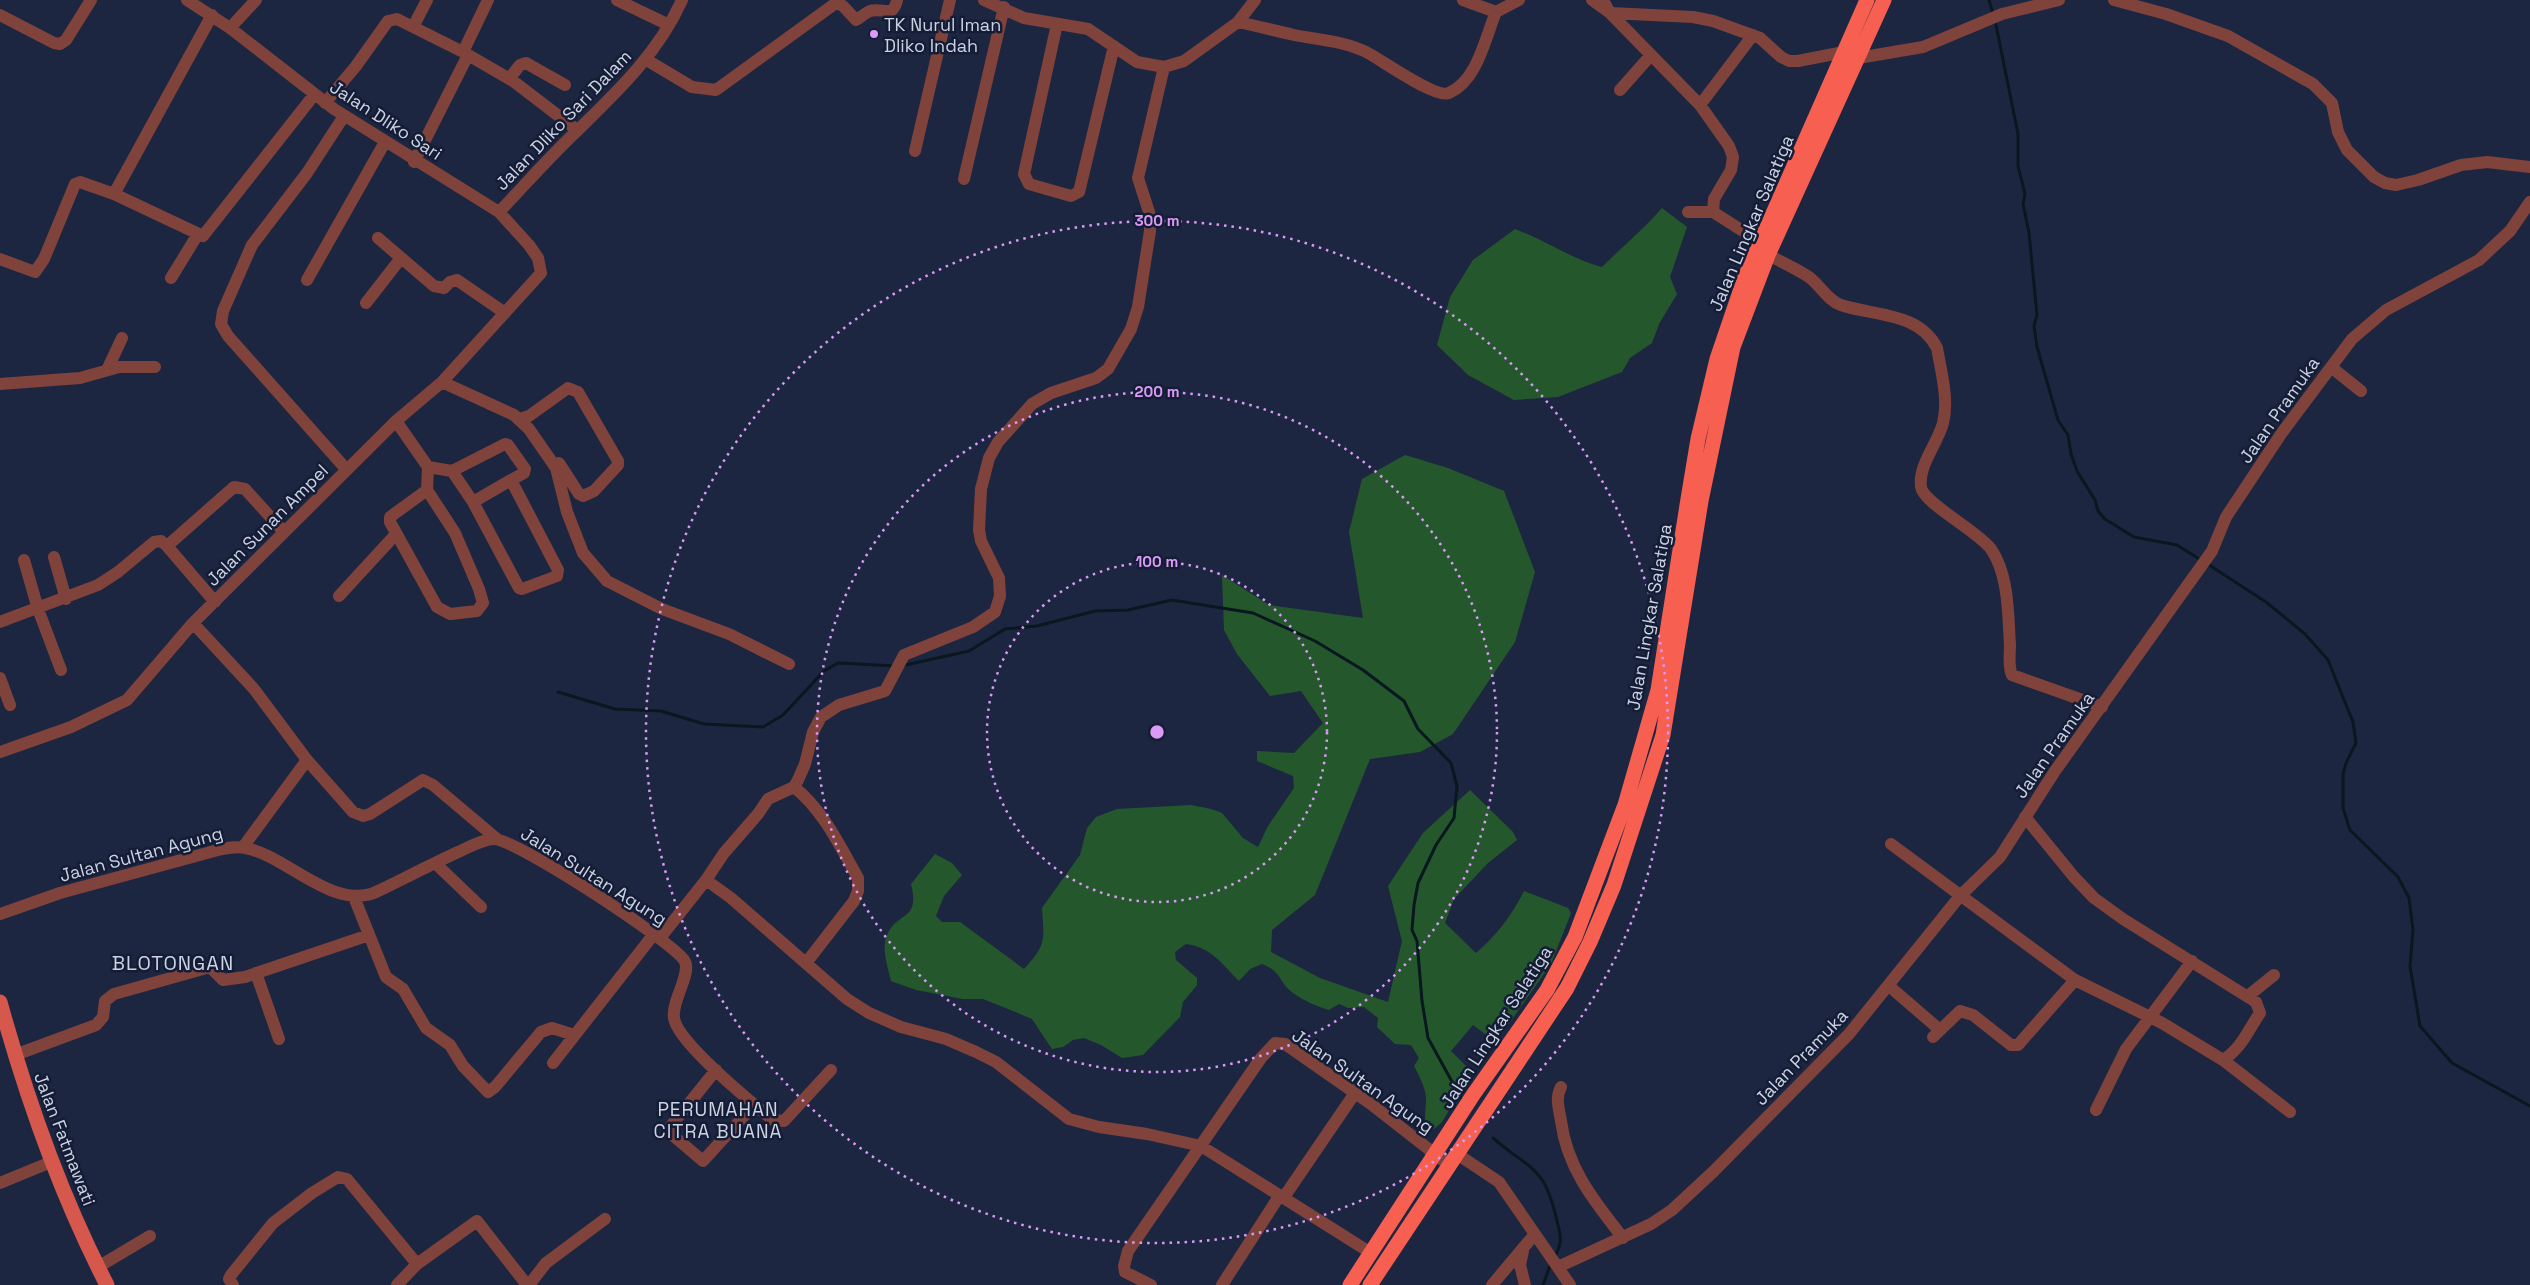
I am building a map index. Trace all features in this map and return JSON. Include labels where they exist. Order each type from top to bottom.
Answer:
[{"type":"highway","name":"Jalan Lingkar Salatiga","points":[[1350,1285],[1556,975],[1582,920],[1626,805],[1665,692],[1723,388],[1741,324],[1851,55],[1867,0]]},
{"type":"highway","name":"Jalan Lingkar Salatiga","points":[[1370,1285],[1575,973],[1614,885],[1664,735],[1665,692],[1688,498],[1717,359],[1734,305],[1760,242],[1851,55],[1884,0]]},
{"type":"highway","points":[[1528,1018],[1542,1025]]},
{"type":"main road","name":"Jalan Fatmawati","points":[[0,1002],[34,1118],[51,1162],[107,1285]]},
{"type":"street","points":[[0,15],[54,43],[60,44],[66,40],[91,0]]},
{"type":"street","name":"Jalan Dliko Sari","points":[[187,0],[230,28],[324,103],[414,162],[447,179],[499,212],[538,258],[541,273],[534,283]]},
{"type":"street","points":[[230,28],[256,0]]},
{"type":"street","points":[[413,27],[427,0]]},
{"type":"street","points":[[414,162],[465,54],[488,0]]},
{"type":"street","points":[[616,0],[669,25]]},
{"type":"street","name":"Jalan Dliko Sari Dalam","points":[[499,212],[577,130],[613,97],[645,59],[669,25],[682,0]]},
{"type":"street","points":[[645,59],[692,87],[716,90],[829,6],[840,4],[856,20],[870,11],[894,10],[897,0]]},
{"type":"street","points":[[915,151],[950,0]]},
{"type":"street","points":[[984,0],[1004,7],[1024,18],[1088,29],[1137,62],[1164,67],[1184,61],[1238,22],[1255,0]]},
{"type":"street","points":[[1463,0],[1496,12]]},
{"type":"street","points":[[1238,22],[1345,44],[1366,52],[1429,89],[1444,94],[1451,92],[1461,84],[1475,66],[1496,12],[1519,0]]},
{"type":"street","points":[[1592,0],[1610,13],[1700,105],[1730,146],[1733,157],[1731,170],[1714,199],[1713,212]]},
{"type":"street","points":[[1603,0],[1610,13]]},
{"type":"street","points":[[1610,13],[1693,17],[1713,21],[1760,38],[1776,54],[1789,61],[1923,47],[2002,14],[2059,0]]},
{"type":"street","points":[[2114,0],[2166,14],[2228,36],[2313,84],[2332,103],[2338,132],[2347,150],[2374,177],[2385,183],[2396,185],[2418,180],[2461,165],[2487,162],[2530,167]]},
{"type":"street","points":[[964,179],[1004,7]]},
{"type":"street","points":[[114,194],[212,15]]},
{"type":"street","points":[[324,103],[356,66],[388,21],[397,19],[509,79],[577,130]]},
{"type":"street","points":[[1057,24],[1024,174],[1029,184],[1072,196],[1079,192],[1114,46]]},
{"type":"street","points":[[1700,105],[1753,35]]},
{"type":"street","points":[[1620,90],[1651,55]]},
{"type":"street","points":[[509,79],[520,65],[526,63],[565,85]]},
{"type":"street","points":[[553,1062],[706,880],[724,853],[768,800],[794,787],[802,773],[813,732],[821,717],[839,705],[862,696],[882,693],[888,688],[906,653],[944,640],[994,614],[1000,596],[999,578],[981,541],[978,520],[981,489],[989,458],[998,442],[1032,404],[1051,393],[1096,378],[1108,369],[1131,329],[1138,308],[1150,231],[1148,208],[1138,178],[1164,67]]},
{"type":"street","points":[[0,258],[35,272],[44,259],[75,184],[80,182],[114,194],[204,236],[314,95]]},
{"type":"street","points":[[344,116],[307,173],[252,245],[222,311],[221,320],[228,336],[346,469]]},
{"type":"street","points":[[307,280],[385,142]]},
{"type":"street","name":"Jalan Pramuka","points":[[1554,1262],[1623,1238],[1651,1224],[1672,1210],[1714,1171],[1849,1034],[1960,896],[2000,857],[2055,771],[2212,551],[2226,517],[2281,434],[2352,339],[2386,310],[2479,260],[2510,231],[2530,202]]},
{"type":"street","points":[[1688,212],[1713,212],[1760,242]]},
{"type":"street","points":[[170,278],[198,234]]},
{"type":"street","points":[[378,238],[438,288],[444,288],[450,282],[457,280],[505,313]]},
{"type":"street","points":[[1768,255],[1810,278],[1834,301],[1903,319],[1924,332],[1934,342],[1937,348],[1945,411],[1942,425],[1921,477],[1922,492],[1930,501],[1976,534],[1990,548],[1998,562],[2009,623],[2012,675],[2102,707]]},
{"type":"street","points":[[366,303],[401,258]]},
{"type":"street","name":"Jalan Sunan Ampel","points":[[0,752],[71,727],[126,700],[192,623],[346,469],[396,421],[442,382],[534,283]]},
{"type":"street","points":[[108,370],[122,338]]},
{"type":"street","points":[[0,384],[80,378],[108,370],[155,367]]},
{"type":"street","points":[[2331,368],[2361,391]]},
{"type":"street","points":[[442,382],[524,418],[581,496],[594,491],[618,468],[618,461],[574,389],[568,388],[524,418]]},
{"type":"street","points":[[524,418],[556,468],[574,533],[584,553],[607,581],[662,609],[729,634],[789,664]]},
{"type":"street","points":[[396,421],[428,467],[427,490],[455,533],[467,559],[483,603],[479,610],[450,614],[441,610],[390,522],[390,517],[427,490]]},
{"type":"street","points":[[428,467],[452,471],[505,444],[525,469],[524,473],[473,502]]},
{"type":"street","points":[[452,471],[473,502],[519,588],[557,576],[558,570],[511,480]]},
{"type":"street","points":[[167,546],[234,486],[245,489],[284,532]]},
{"type":"street","points":[[339,596],[396,534]]},
{"type":"street","points":[[0,622],[66,599],[108,580],[154,542],[161,541],[215,602]]},
{"type":"street","points":[[54,558],[66,599]]},
{"type":"street","points":[[24,560],[38,609],[61,670]]},
{"type":"street","points":[[192,623],[254,689],[307,760],[354,812],[363,816],[370,814],[423,780],[432,785],[496,839]]},
{"type":"street","points":[[0,678],[10,705]]},
{"type":"street","points":[[243,847],[307,760]]},
{"type":"street","points":[[794,787],[811,802],[835,837],[858,878],[859,884],[854,900],[806,963]]},
{"type":"street","points":[[2025,817],[2074,877],[2094,898],[2123,919],[2256,1002],[2260,1013],[2241,1044],[2224,1060]]},
{"type":"street","name":"Jalan Sultan Agung","points":[[0,914],[60,893],[218,850],[243,847],[256,851],[334,891],[354,897],[376,892],[482,842],[496,839],[507,842],[555,870],[657,936],[683,958],[687,966],[677,995],[674,1020],[690,1044],[754,1105],[773,1120],[784,1121],[832,1070]]},
{"type":"street","points":[[1890,844],[2075,980],[2149,1016],[2224,1060],[2290,1112]]},
{"type":"street","points":[[435,863],[481,908]]},
{"type":"street","points":[[706,880],[731,898],[847,999],[876,1017],[901,1027],[946,1039],[996,1062],[1069,1119],[1099,1127],[1147,1134],[1201,1146],[1371,1253]]},
{"type":"street","points":[[354,897],[386,977],[403,989],[426,1028],[450,1045],[463,1066],[488,1092],[495,1088],[542,1032],[552,1028],[574,1035]]},
{"type":"street","points":[[15,1055],[96,1025],[103,1017],[105,1001],[114,994],[210,967],[223,980],[256,973],[369,935]]},
{"type":"street","points":[[2096,1110],[2126,1049],[2192,961]]},
{"type":"street","points":[[256,973],[279,1039]]},
{"type":"street","points":[[2248,996],[2274,975]]},
{"type":"street","points":[[1889,986],[1937,1034],[1956,1013],[1966,1011],[2010,1045],[2018,1045],[2075,980]]},
{"type":"street","name":"Jalan Sultan Agung","points":[[1151,1285],[1127,1274],[1124,1269],[1125,1258],[1142,1228],[1261,1058],[1275,1043],[1284,1044],[1355,1093],[1436,1154],[1453,1159],[1499,1182],[1570,1285]]},
{"type":"street","points":[[716,1070],[670,1126],[670,1133],[703,1161],[754,1105]]},
{"type":"street","points":[[1561,1087],[1556,1096],[1562,1134],[1576,1173],[1591,1197],[1623,1238]]},
{"type":"street","points":[[1222,1285],[1355,1093]]},
{"type":"street","points":[[0,1183],[51,1162]]},
{"type":"street","points":[[233,1285],[229,1279],[273,1223],[312,1193],[338,1177],[347,1179],[417,1264]]},
{"type":"street","points":[[397,1285],[417,1264],[477,1220],[528,1285],[546,1263],[605,1219]]},
{"type":"street","points":[[1492,1285],[1535,1234]]},
{"type":"street","points":[[98,1268],[150,1236]]},
{"type":"street","points":[[1523,1249],[1520,1264],[1525,1285]]},
{"type":"green space","points":[[1662,208],[1687,227],[1670,277],[1677,294],[1659,324],[1652,343],[1630,358],[1622,372],[1558,397],[1514,400],[1468,375],[1437,345],[1450,297],[1473,260],[1515,229],[1591,264],[1602,267]]},
{"type":"green space","points":[[1405,455],[1448,468],[1504,491],[1535,572],[1515,642],[1453,734],[1420,752],[1370,759],[1315,895],[1272,930],[1271,952],[1320,978],[1388,1002],[1402,941],[1388,886],[1423,833],[1470,790],[1513,832],[1517,840],[1488,863],[1454,899],[1445,923],[1476,953],[1503,924],[1524,891],[1568,908],[1571,913],[1551,964],[1496,1042],[1473,1025],[1451,1051],[1472,1072],[1442,1122],[1434,1129],[1426,1127],[1426,1097],[1422,1081],[1414,1066],[1419,1058],[1411,1045],[1395,1044],[1377,1027],[1378,1018],[1364,1007],[1348,1008],[1339,1004],[1329,1010],[1315,1005],[1293,993],[1277,973],[1262,964],[1250,969],[1239,981],[1216,957],[1195,946],[1186,944],[1175,952],[1176,960],[1197,978],[1197,985],[1183,1002],[1180,1017],[1143,1055],[1122,1058],[1101,1045],[1084,1038],[1073,1040],[1063,1047],[1052,1049],[1032,1019],[983,999],[963,999],[916,990],[891,981],[885,954],[886,938],[895,923],[910,911],[913,905],[911,884],[935,854],[952,863],[962,875],[944,896],[936,916],[942,922],[960,922],[1024,969],[1037,953],[1042,941],[1042,908],[1080,855],[1087,828],[1096,817],[1117,809],[1191,805],[1222,813],[1243,838],[1258,847],[1268,826],[1294,788],[1293,776],[1257,761],[1257,751],[1294,753],[1323,723],[1301,691],[1270,696],[1237,654],[1224,630],[1222,575],[1269,605],[1363,618],[1349,532],[1362,479]]},
{"type":"waterway","points":[[1989,0],[1993,14]]},
{"type":"waterway","points":[[1995,20],[2018,134],[2018,166],[2025,194],[2023,204],[2029,233],[2037,315],[2034,326],[2037,347],[2058,420],[2068,435],[2071,454],[2077,471],[2095,500],[2098,511],[2105,519],[2134,537],[2177,545],[2201,560]]},
{"type":"waterway","points":[[2206,563],[2266,602],[2305,634],[2328,660],[2353,722],[2356,743],[2343,774],[2343,808],[2350,830],[2398,877],[2409,898],[2413,930],[2410,966],[2420,1026],[2452,1063],[2530,1106]]},
{"type":"waterway","points":[[901,666],[969,651],[1005,629],[1037,626],[1095,611],[1128,610],[1172,600],[1253,613],[1315,641],[1363,670],[1404,701],[1418,729],[1451,763],[1457,786],[1454,818],[1436,845],[1418,883],[1412,930],[1417,941],[1422,1001],[1428,1038],[1461,1098]]},
{"type":"waterway","points":[[558,692],[615,709],[661,711],[704,724],[763,727],[783,715],[824,671],[838,663],[895,666]]},
{"type":"waterway","points":[[1493,1138],[1535,1171],[1547,1189],[1560,1235],[1559,1248],[1554,1258]]},
{"type":"waterway","points":[[1543,1285],[1551,1263]]},
{"type":"place","name":"TK Nurul Iman Dliko Indah","points":[[874,34]]},
{"type":"district","name":"BLOTONGAN","points":[[173,963]]},
{"type":"district","name":"PERUMAHAN CITRA BUANA","points":[[718,1120]]}]
